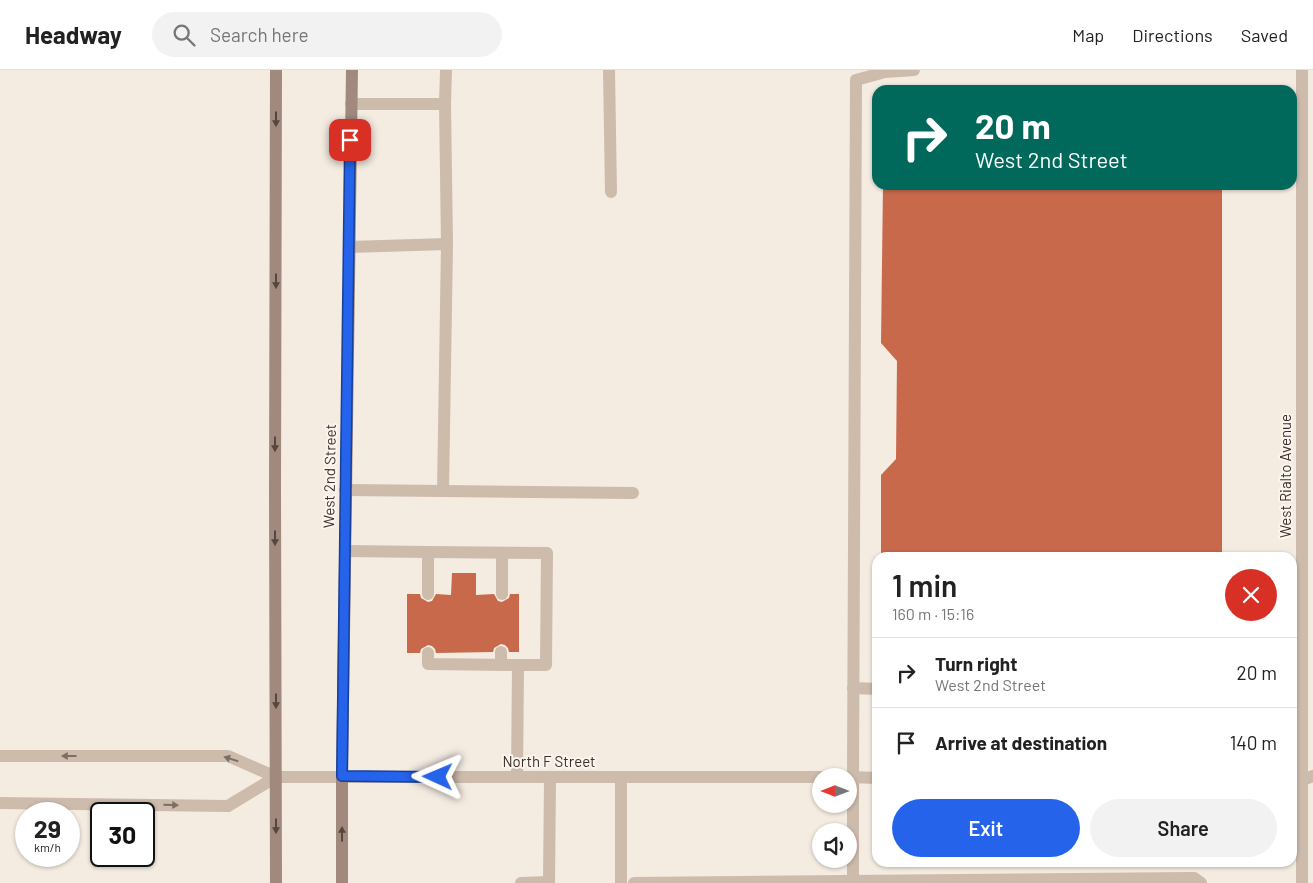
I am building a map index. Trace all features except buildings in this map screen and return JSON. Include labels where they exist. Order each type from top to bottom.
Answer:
[{"type":"main road","points":[[276,70],[276,883]]},
{"type":"main road","name":"West 2nd Street","points":[[342,883],[345,490],[352,70]]},
{"type":"street","points":[[443,491],[447,244],[446,70]]},
{"type":"street","points":[[609,70],[612,192]]},
{"type":"street","points":[[851,768],[856,75],[914,70]]},
{"type":"street","name":"West Rialto Avenue","points":[[1302,70],[1307,483],[1305,780],[1302,883]]},
{"type":"street","points":[[351,104],[445,104]]},
{"type":"street","points":[[349,247],[447,244]]},
{"type":"street","points":[[345,490],[633,493]]},
{"type":"street","points":[[345,551],[547,553],[546,665],[518,665],[501,658],[428,664],[428,653]]},
{"type":"street","points":[[428,552],[428,594]]},
{"type":"street","points":[[502,552],[502,594]]},
{"type":"street","points":[[517,777],[518,665]]},
{"type":"street","points":[[853,688],[872,689]]},
{"type":"street","points":[[0,756],[228,756],[276,777]]},
{"type":"street","points":[[0,803],[228,806],[276,777]]},
{"type":"street","name":"North F Street","points":[[276,777],[812,777]]},
{"type":"street","points":[[521,883],[550,882],[550,777]]},
{"type":"street","points":[[621,777],[621,883]]},
{"type":"street","points":[[858,777],[872,778]]},
{"type":"street","points":[[852,813],[853,882]]},
{"type":"street","points":[[634,883],[1194,878],[1201,883]]},
{"type":"route","points":[[350,140],[342,776],[438,777]]}]
